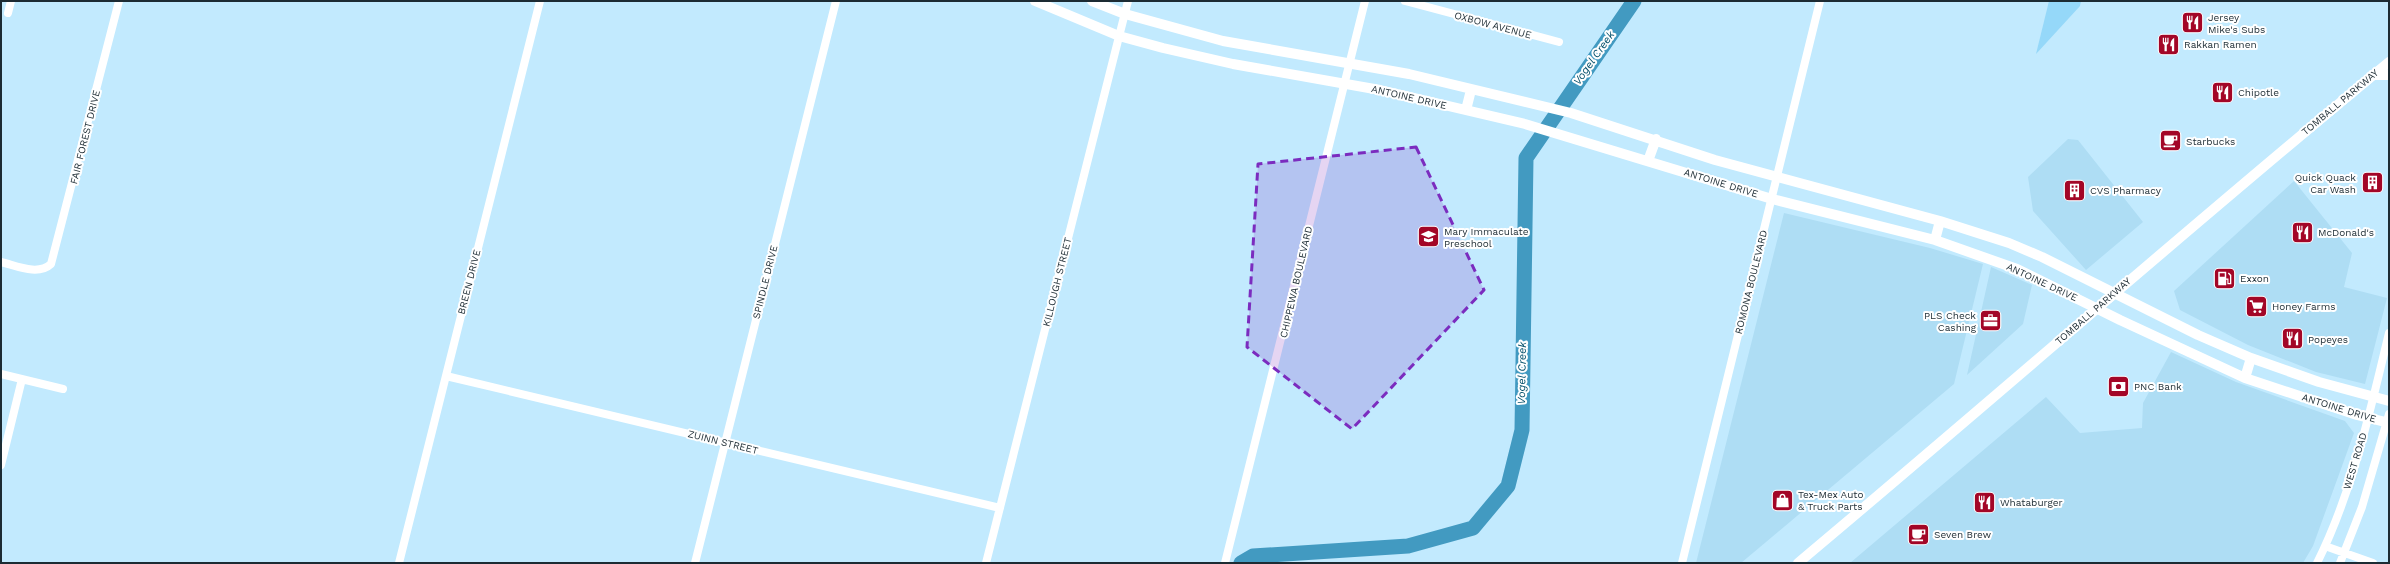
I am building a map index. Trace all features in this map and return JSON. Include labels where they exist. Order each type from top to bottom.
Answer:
[{"type":"main road","name":"ANTOINE DRIVE","points":[[1035,1],[1119,36],[1233,64],[1343,83],[1525,124],[1772,199],[1935,240],[2017,269],[2245,378],[2368,418],[2388,420]]},
{"type":"main road","name":"ANTOINE DRIVE","points":[[1092,1],[1125,14],[1223,40],[1409,74],[1571,113],[1656,139],[1715,160],[1940,221],[2009,244],[2114,293],[2198,335],[2251,358],[2319,382],[2389,401]]},
{"type":"main road","name":"TOMBALL PARKWAY","points":[[1798,563],[1915,465],[2096,308],[2389,62]]},
{"type":"main road","points":[[2373,75],[2389,75]]},
{"type":"main road","points":[[1466,110],[1471,90]]},
{"type":"main road","points":[[1648,161],[1656,139]]},
{"type":"main road","points":[[1935,240],[1940,221]]},
{"type":"main road","points":[[2245,378],[2251,358]]},
{"type":"street","points":[[8,13],[11,1]]},
{"type":"street","name":"FAIR FOREST DRIVE","points":[[1,262],[38,271],[45,270],[51,264],[56,251],[119,1]]},
{"type":"street","name":"BREEN DRIVE","points":[[399,563],[540,1]]},
{"type":"street","name":"SPINDLE DRIVE","points":[[695,563],[836,1]]},
{"type":"street","name":"KILLOUGH STREET","points":[[986,563],[1128,1]]},
{"type":"street","name":"CHIPPEWA BOULEVARD","points":[[1226,560],[1343,83],[1365,1]]},
{"type":"street","name":"OXBOW AVENUE","points":[[1405,1],[1559,42]]},
{"type":"street","name":"ROMONA BOULEVARD","points":[[1682,563],[1820,1]]},
{"type":"street","name":"WEST ROAD","points":[[2317,563],[2344,498],[2368,418],[2389,333]]},
{"type":"street","points":[[1,374],[63,389]]},
{"type":"street","name":"ZUINN STREET","points":[[446,376],[1000,508]]},
{"type":"street","points":[[1,465],[22,380]]},
{"type":"street","name":"WEST ROAD","points":[[2340,563],[2362,507],[2388,420]]},
{"type":"street","points":[[2325,546],[2373,563]]},
{"type":"highlighted area","points":[[1416,147],[1484,290],[1352,429],[1247,347],[1258,164]]},
{"type":"shaded area","points":[[2049,1],[2081,1],[2080,6],[2036,54]]},
{"type":"shaded area","points":[[2068,139],[2078,140],[2143,222],[2086,270],[2033,211],[2028,177]]},
{"type":"shaded area","points":[[2294,181],[2352,253],[2344,287],[2387,298],[2365,384],[2316,372],[2248,345],[2180,310],[2174,291]]},
{"type":"shaded area","points":[[1784,213],[1930,248],[1983,264],[1954,384],[1741,563],[1696,563]]},
{"type":"shaded area","points":[[1991,267],[2032,285],[2023,324],[1967,375]]},
{"type":"shaded area","points":[[2171,352],[2236,382],[2345,421],[2354,433],[2313,546],[2303,563],[1850,563],[2046,397],[2080,433],[2142,428],[2143,403]]},
{"type":"waterway","name":"Vogel Creek","points":[[1241,563],[1253,556],[1408,546],[1473,528],[1508,486],[1522,430],[1526,158],[1634,1]]},
{"type":"place","name":"Jersey Mike's Subs","points":[[2193,23]]},
{"type":"place","name":"Rakkan Ramen","points":[[2168,44]]},
{"type":"place","name":"Chipotle","points":[[2222,92]]},
{"type":"place","name":"Starbucks","points":[[2170,141]]},
{"type":"place","name":"Quick Quack Car Wash","points":[[2372,183]]},
{"type":"place","name":"CVS Pharmacy","points":[[2075,190]]},
{"type":"place","name":"McDonald's","points":[[2303,232]]},
{"type":"place","name":"Mary Immaculate Preschool","points":[[1429,237]]},
{"type":"place","name":"Exxon","points":[[2224,278]]},
{"type":"place","name":"Honey Farms","points":[[2256,306]]},
{"type":"place","name":"PLS Check Cashing","points":[[1991,321]]},
{"type":"place","name":"Popeyes","points":[[2293,339]]},
{"type":"place","name":"PNC Bank","points":[[2118,386]]},
{"type":"place","name":"Tex-Mex Auto & Truck Parts","points":[[1782,500]]},
{"type":"place","name":"Whataburger","points":[[1984,502]]},
{"type":"place","name":"Seven Brew","points":[[1919,534]]}]
